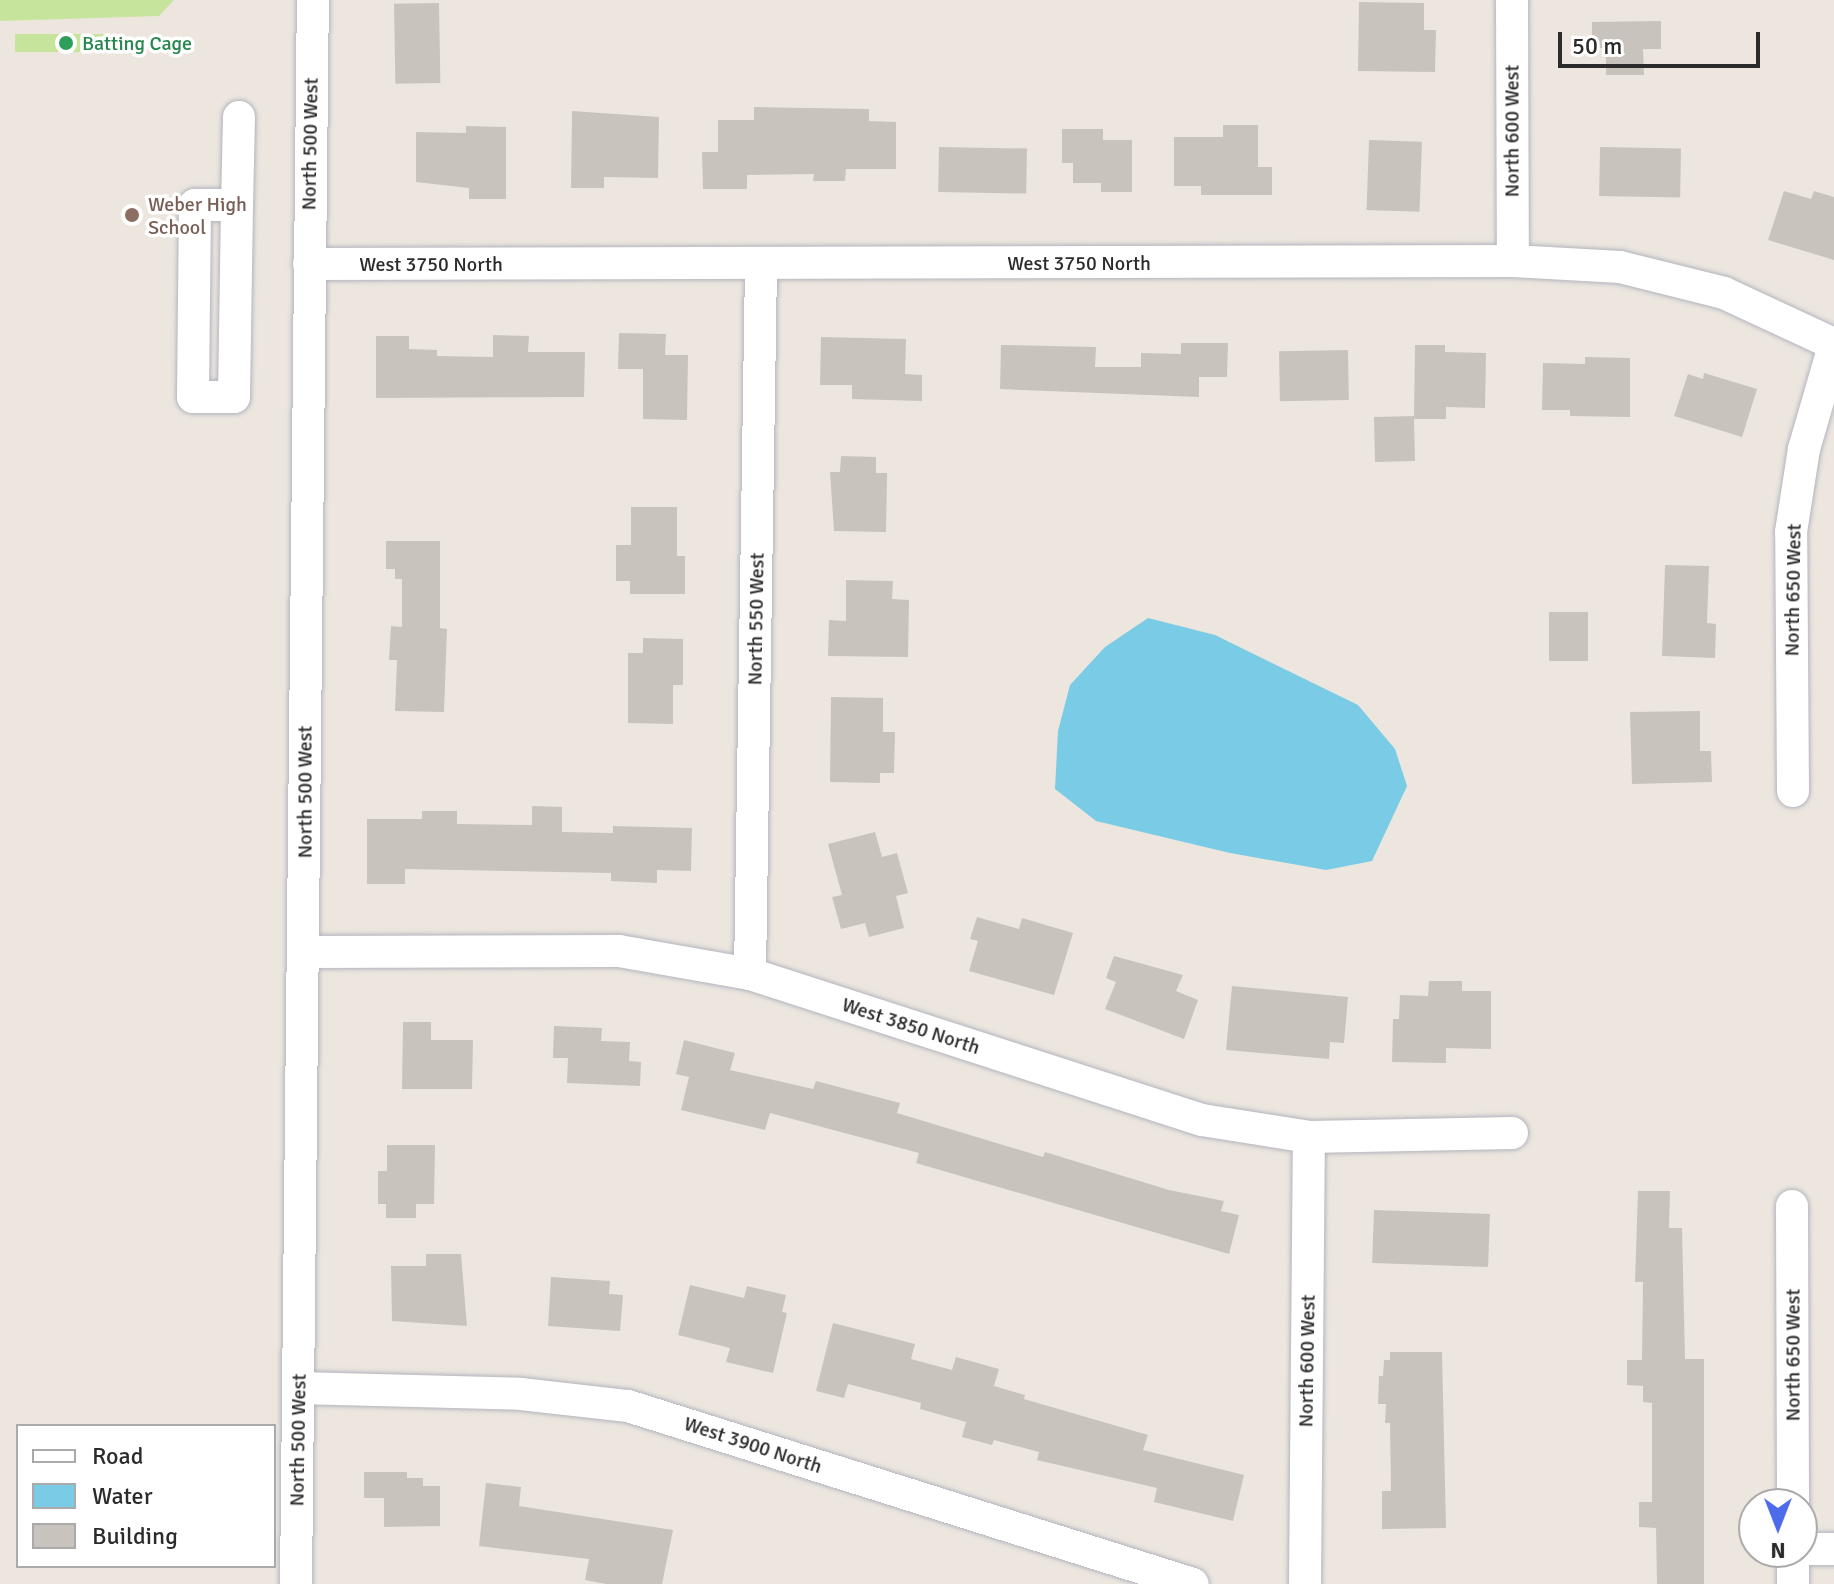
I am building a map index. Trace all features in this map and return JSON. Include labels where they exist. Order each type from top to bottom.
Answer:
[{"type":"street","name":"North 500 West","points":[[296,1584],[313,0]]},
{"type":"street","name":"North 600 West","points":[[1512,0],[1513,261]]},
{"type":"street","points":[[237,205],[195,205],[193,397],[234,397],[239,117]]},
{"type":"street","name":"West 3750 North","points":[[309,264],[1513,261],[1620,267],[1724,293],[1834,345]]},
{"type":"street","name":"North 550 West","points":[[750,974],[761,264]]},
{"type":"street","name":"North 650 West","points":[[1793,791],[1791,532],[1804,449],[1834,345]]},
{"type":"street","name":"West 3850 North","points":[[304,952],[619,951],[750,974],[1202,1120],[1309,1137],[1512,1133]]},
{"type":"street","name":"North 600 West","points":[[1305,1584],[1309,1137]]},
{"type":"street","name":"North 650 West","points":[[1792,1206],[1793,1488]]},
{"type":"street","name":"West 3900 North","points":[[299,1388],[521,1394],[628,1406],[1172,1581]]},
{"type":"green space","points":[[0,0],[174,0],[159,16],[0,21]]},
{"type":"green space","name":"Batting Cage","points":[[15,34],[116,34],[116,52],[15,52]]},
{"type":"water","points":[[1148,618],[1215,635],[1358,705],[1395,749],[1407,786],[1372,861],[1326,870],[1230,853],[1096,821],[1055,789],[1058,731],[1070,685],[1105,647]]},
{"type":"building","points":[[1359,2],[1424,3],[1424,30],[1436,30],[1435,72],[1358,71]]},
{"type":"building","points":[[439,3],[440,83],[395,84],[394,4]]},
{"type":"building","points":[[1661,21],[1661,49],[1643,49],[1644,75],[1606,75],[1606,48],[1592,48],[1592,22]]},
{"type":"building","points":[[754,107],[869,109],[869,121],[896,122],[896,169],[846,169],[845,181],[813,181],[814,174],[747,175],[747,189],[703,189],[702,152],[718,152],[718,120],[754,120]]},
{"type":"building","points":[[572,111],[659,117],[658,178],[604,177],[604,188],[571,188]]},
{"type":"building","points":[[1223,125],[1258,125],[1258,167],[1272,167],[1272,195],[1201,195],[1201,186],[1174,186],[1174,137],[1223,137]]},
{"type":"building","points":[[466,126],[506,127],[506,199],[469,199],[469,188],[416,182],[416,132],[466,133]]},
{"type":"building","points":[[1062,129],[1103,129],[1103,140],[1132,140],[1132,192],[1101,192],[1101,183],[1073,183],[1073,163],[1062,163]]},
{"type":"building","points":[[1369,140],[1422,142],[1420,212],[1367,210]]},
{"type":"building","points":[[939,147],[1027,149],[1026,194],[938,192]]},
{"type":"building","points":[[1600,147],[1681,148],[1680,197],[1599,196]]},
{"type":"building","points":[[1784,191],[1811,199],[1814,191],[1834,197],[1834,260],[1768,240]]},
{"type":"building","points":[[619,333],[666,334],[665,355],[688,355],[687,420],[643,419],[643,369],[618,369]]},
{"type":"building","points":[[493,335],[529,336],[528,352],[585,352],[584,397],[376,398],[376,336],[409,336],[409,349],[437,350],[437,356],[493,357]]},
{"type":"building","points":[[821,337],[906,339],[905,374],[922,375],[922,401],[852,399],[852,385],[820,385]]},
{"type":"building","points":[[1181,343],[1228,343],[1227,377],[1199,377],[1199,397],[1000,389],[1001,345],[1096,347],[1095,367],[1141,367],[1141,353],[1181,354]]},
{"type":"building","points":[[1415,345],[1445,345],[1445,352],[1486,353],[1485,408],[1446,407],[1446,419],[1414,419],[1415,461],[1375,462],[1374,417],[1414,416]]},
{"type":"building","points":[[1348,350],[1349,400],[1280,401],[1279,351]]},
{"type":"building","points":[[1585,357],[1630,358],[1630,417],[1570,416],[1570,410],[1542,410],[1543,363],[1585,364]]},
{"type":"building","points":[[1704,373],[1757,389],[1742,437],[1674,416],[1688,374],[1703,379]]},
{"type":"building","points":[[841,456],[876,457],[876,473],[887,473],[886,532],[834,531],[830,472],[840,472]]},
{"type":"building","points":[[631,507],[677,507],[677,556],[685,556],[685,594],[630,594],[630,581],[616,581],[616,545],[631,545]]},
{"type":"building","points":[[386,541],[440,541],[440,628],[447,629],[444,712],[395,711],[397,660],[389,660],[391,626],[402,627],[402,579],[395,579],[395,569],[386,569]]},
{"type":"building","points":[[1665,565],[1709,566],[1707,623],[1716,624],[1715,658],[1662,656]]},
{"type":"building","points":[[846,580],[893,581],[892,599],[909,600],[908,657],[828,656],[829,620],[846,621]]},
{"type":"building","points":[[1549,612],[1588,612],[1588,661],[1549,661]]},
{"type":"building","points":[[643,638],[683,639],[683,685],[673,685],[673,724],[628,723],[628,653],[643,653]]},
{"type":"building","points":[[831,697],[883,698],[883,732],[895,732],[894,773],[880,773],[880,783],[830,782]]},
{"type":"building","points":[[1700,711],[1700,751],[1711,751],[1712,782],[1632,784],[1630,712]]},
{"type":"building","points":[[532,806],[562,807],[562,832],[613,833],[613,826],[692,828],[691,871],[657,870],[657,883],[611,881],[611,873],[405,869],[405,884],[367,884],[367,819],[422,819],[422,811],[457,811],[457,824],[532,825]]},
{"type":"building","points":[[875,832],[882,857],[897,853],[908,893],[896,896],[904,928],[869,937],[865,923],[841,929],[832,897],[842,895],[828,844]]},
{"type":"building","points":[[977,917],[1019,929],[1022,918],[1073,933],[1054,995],[969,971],[978,941],[970,939]]},
{"type":"building","points":[[1114,956],[1183,975],[1176,991],[1198,1000],[1184,1039],[1105,1009],[1116,982],[1106,978]]},
{"type":"building","points":[[1429,981],[1462,981],[1462,991],[1491,991],[1491,1049],[1446,1048],[1446,1063],[1392,1062],[1393,1019],[1399,1019],[1400,995],[1428,996]]},
{"type":"building","points":[[1232,986],[1348,997],[1344,1043],[1330,1042],[1329,1059],[1226,1050]]},
{"type":"building","points":[[403,1022],[431,1022],[431,1040],[473,1040],[472,1089],[402,1089]]},
{"type":"building","points":[[554,1026],[602,1028],[601,1041],[630,1042],[629,1061],[641,1062],[640,1086],[567,1083],[568,1058],[553,1058]]},
{"type":"building","points":[[684,1040],[735,1053],[730,1070],[813,1089],[816,1081],[900,1103],[897,1113],[1043,1157],[1045,1152],[1169,1190],[1224,1201],[1221,1211],[1239,1215],[1229,1254],[916,1163],[919,1153],[770,1113],[765,1130],[681,1110],[689,1077],[676,1074]]},
{"type":"building","points":[[387,1145],[435,1145],[434,1204],[416,1204],[416,1218],[386,1218],[386,1204],[378,1204],[378,1171],[387,1171]]},
{"type":"building","points":[[1638,1191],[1670,1191],[1669,1228],[1682,1228],[1685,1359],[1704,1359],[1704,1584],[1657,1584],[1656,1528],[1639,1527],[1639,1502],[1652,1502],[1652,1403],[1643,1402],[1643,1386],[1627,1385],[1627,1360],[1642,1360],[1643,1282],[1635,1282]]},
{"type":"building","points":[[1374,1210],[1490,1214],[1488,1267],[1372,1263]]},
{"type":"building","points":[[426,1254],[461,1254],[467,1326],[392,1321],[391,1266],[426,1266]]},
{"type":"building","points":[[551,1277],[610,1281],[609,1294],[623,1295],[620,1331],[548,1326]]},
{"type":"building","points":[[690,1285],[744,1298],[747,1286],[786,1295],[782,1312],[787,1313],[773,1373],[726,1362],[730,1348],[678,1335]]},
{"type":"building","points":[[833,1323],[915,1344],[911,1359],[952,1370],[956,1357],[999,1369],[994,1386],[1025,1395],[1024,1399],[1148,1435],[1143,1450],[1244,1475],[1233,1521],[1154,1502],[1157,1488],[1037,1460],[1039,1452],[994,1440],[992,1445],[962,1437],[966,1422],[920,1409],[921,1403],[848,1384],[844,1398],[816,1391]]},
{"type":"building","points":[[1390,1352],[1442,1352],[1446,1528],[1382,1529],[1382,1491],[1391,1491],[1390,1423],[1385,1423],[1386,1404],[1378,1404],[1379,1376],[1383,1376],[1384,1360],[1390,1360]]},
{"type":"building","points":[[364,1472],[407,1472],[407,1478],[423,1478],[423,1486],[440,1486],[440,1526],[384,1527],[384,1498],[364,1498]]},
{"type":"building","points":[[486,1483],[521,1487],[519,1506],[673,1530],[662,1584],[606,1584],[585,1580],[589,1559],[479,1546]]},
{"type":"place","name":"Batting Cage","points":[[66,43]]},
{"type":"place","name":"Weber High School","points":[[132,215]]}]
